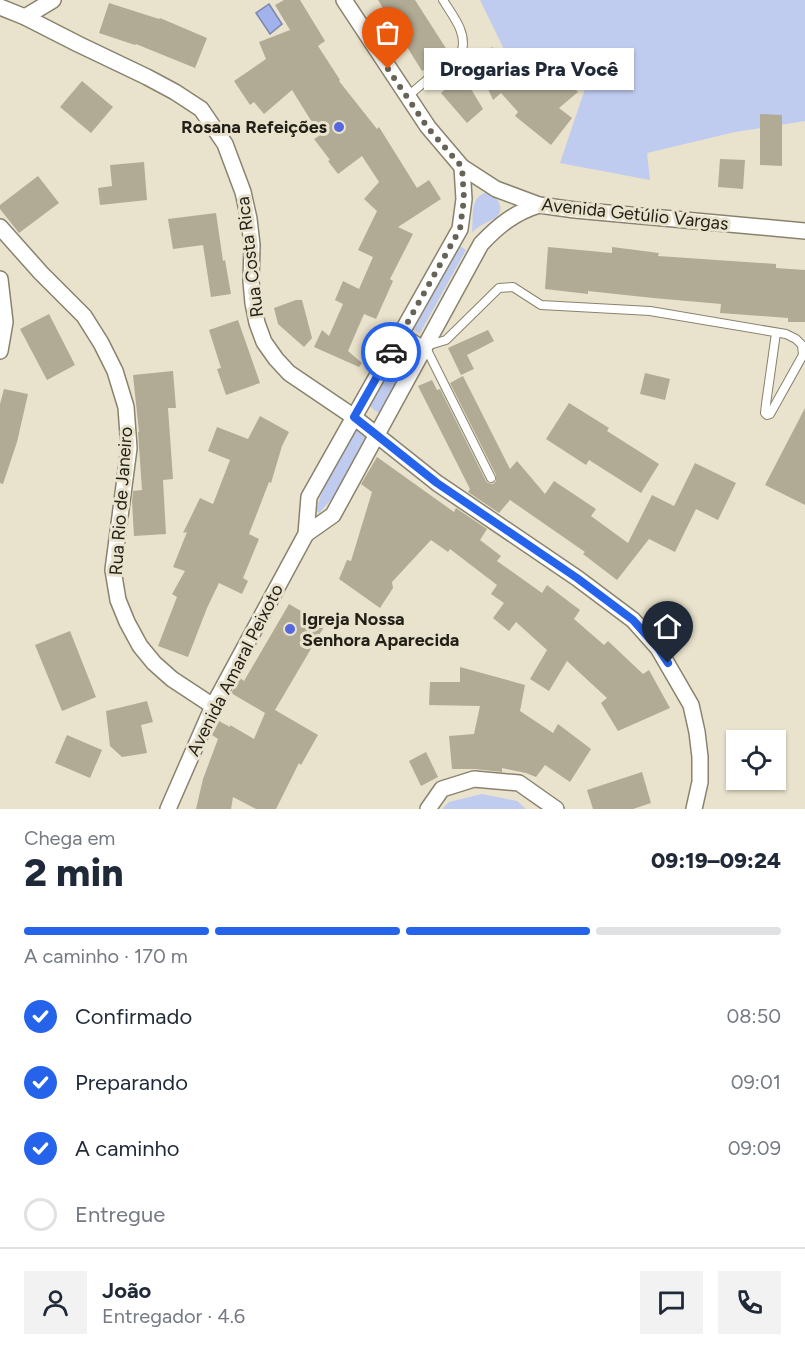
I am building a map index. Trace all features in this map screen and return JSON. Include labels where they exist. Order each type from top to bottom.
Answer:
[{"type":"street","points":[[25,17],[53,0]]},
{"type":"street","name":"Avenida Getúlio Vargas","points":[[344,0],[428,128],[462,167],[496,189],[539,205],[805,231]]},
{"type":"street","name":"Rua Costa Rica","points":[[0,7],[25,17],[156,82],[201,109],[225,144],[243,192],[252,245],[253,303],[264,342],[289,374],[354,417],[437,483],[577,578],[633,620],[658,648],[691,705],[700,757],[700,782],[694,809]]},
{"type":"street","name":"Avenida Amaral Peixoto","points":[[168,809],[213,706],[306,534],[309,497],[460,229],[464,199],[462,167]]},
{"type":"street","name":"Avenida Amaral Peixoto","points":[[306,534],[333,515],[481,244],[495,229],[523,210],[539,205]]},
{"type":"street","name":"Rua Rio de Janeiro","points":[[0,227],[84,316],[115,371],[126,407],[129,448],[113,570],[118,600],[140,646],[154,663],[172,679],[213,706]]},
{"type":"street","points":[[460,229],[481,244]]},
{"type":"street","points":[[0,279],[5,321],[0,351]]},
{"type":"street","points":[[428,809],[442,789],[474,779],[519,783],[556,809]]},
{"type":"lane","points":[[408,96],[462,50],[463,34],[443,0]]},
{"type":"lane","points":[[425,346],[446,340],[499,288],[513,287],[542,305],[650,311],[786,334],[802,345],[803,355],[771,414],[767,415],[765,413],[776,333]]},
{"type":"lane","points":[[402,331],[425,346],[491,478]]},
{"type":"shaded area","points":[[480,0],[805,0],[805,121],[735,132],[647,153],[650,180],[560,163],[586,86],[568,62],[546,60],[523,88]]},
{"type":"shaded area","points":[[269,4],[282,24],[270,34],[256,13]]},
{"type":"shaded area","points":[[484,193],[496,198],[500,212],[495,218],[472,232],[474,205],[479,196]]},
{"type":"shaded area","points":[[460,246],[466,250],[420,333],[414,329]]},
{"type":"shaded area","points":[[401,356],[404,359],[397,380],[380,413],[371,407],[370,401]]},
{"type":"shaded area","points":[[357,429],[366,436],[366,440],[338,492],[319,513],[316,510],[325,483]]},
{"type":"shaded area","points":[[482,794],[517,801],[526,809],[442,809],[449,802]]},
{"type":"building","points":[[284,0],[300,0],[325,41],[318,46],[339,81],[377,129],[379,127],[417,188],[429,180],[441,199],[398,227],[413,234],[390,279],[393,281],[376,319],[364,314],[348,351],[362,363],[359,367],[314,347],[322,330],[329,336],[343,304],[335,300],[343,281],[359,289],[373,257],[358,250],[377,211],[364,199],[379,182],[362,156],[338,174],[314,139],[322,134],[292,90],[264,114],[254,102],[250,105],[234,81],[266,59],[259,42],[290,30],[275,5]]},
{"type":"building","points":[[378,0],[415,0],[449,53],[422,71]]},
{"type":"building","points":[[109,3],[160,18],[207,38],[195,68],[136,44],[99,33]]},
{"type":"building","points":[[492,47],[530,90],[554,66],[578,92],[559,108],[572,118],[551,145],[515,116],[518,112],[501,93],[493,100],[476,62]]},
{"type":"building","points":[[462,74],[483,109],[467,123],[441,93]]},
{"type":"building","points":[[82,81],[113,107],[91,133],[60,107]]},
{"type":"building","points":[[760,114],[782,115],[782,166],[760,165]]},
{"type":"building","points":[[720,159],[745,160],[743,189],[718,187]]},
{"type":"building","points":[[144,162],[147,200],[100,205],[98,188],[112,186],[110,165]]},
{"type":"building","points":[[38,176],[59,203],[19,233],[0,209],[0,205]]},
{"type":"building","points":[[216,213],[223,261],[225,260],[231,294],[211,297],[203,245],[173,249],[168,219]]},
{"type":"building","points":[[548,247],[612,253],[612,247],[659,253],[658,256],[776,264],[776,268],[805,270],[805,322],[788,322],[788,318],[720,313],[721,304],[545,289]]},
{"type":"building","points":[[302,300],[312,338],[304,347],[278,324],[274,308]]},
{"type":"building","points":[[49,314],[75,365],[47,380],[20,329]]},
{"type":"building","points":[[238,320],[260,383],[226,395],[217,369],[221,368],[209,330]]},
{"type":"building","points":[[488,330],[494,341],[467,355],[474,369],[461,375],[448,348]]},
{"type":"building","points":[[173,371],[176,408],[168,408],[173,479],[163,480],[166,534],[134,536],[133,491],[142,490],[133,375]]},
{"type":"building","points":[[645,373],[670,379],[665,400],[640,394]]},
{"type":"building","points":[[463,376],[510,469],[517,461],[545,494],[554,481],[596,509],[591,516],[628,543],[652,495],[674,506],[695,463],[736,483],[718,520],[696,509],[675,552],[649,539],[617,580],[583,554],[585,552],[510,500],[499,513],[468,492],[470,489],[418,386],[432,380],[437,390],[440,389],[486,481],[493,484],[496,481],[496,475],[450,383]]},
{"type":"building","points":[[4,389],[28,394],[17,442],[3,484],[0,483],[0,404]]},
{"type":"building","points":[[569,403],[609,428],[607,431],[659,464],[641,493],[589,460],[586,465],[546,439]]},
{"type":"building","points":[[805,408],[805,505],[765,485]]},
{"type":"building","points":[[260,416],[289,432],[282,446],[271,483],[269,482],[249,534],[259,539],[243,578],[248,581],[242,594],[219,583],[188,657],[158,646],[177,597],[172,594],[185,571],[173,567],[187,532],[183,533],[200,498],[213,504],[230,460],[208,451],[217,427],[248,439]]},
{"type":"building","points":[[377,457],[454,512],[456,508],[487,529],[480,540],[501,556],[497,561],[542,593],[547,585],[580,610],[574,619],[604,645],[608,641],[643,674],[649,670],[670,708],[618,731],[601,703],[607,698],[567,661],[549,691],[530,679],[547,650],[516,622],[509,631],[493,618],[504,603],[491,594],[497,585],[450,549],[448,552],[431,540],[392,582],[393,588],[380,608],[339,579],[347,560],[351,561],[372,492],[361,484]]},
{"type":"building","points":[[289,604],[325,625],[275,710],[318,735],[301,765],[299,763],[276,809],[256,809],[233,797],[231,809],[196,809],[203,779],[218,739],[212,735],[219,721],[254,739],[265,713],[231,693],[240,678],[244,681]]},
{"type":"building","points":[[70,631],[96,697],[62,711],[35,645]]},
{"type":"building","points":[[460,667],[525,685],[520,711],[553,733],[558,724],[591,749],[570,782],[545,765],[536,777],[502,768],[502,772],[452,769],[449,736],[474,734],[480,706],[429,705],[430,682],[460,682]]},
{"type":"building","points":[[147,701],[153,722],[141,725],[147,753],[122,757],[110,746],[106,711]]},
{"type":"building","points":[[67,735],[102,750],[90,778],[55,763]]},
{"type":"building","points":[[426,752],[438,777],[421,786],[409,761]]},
{"type":"building","points":[[642,772],[651,803],[633,809],[593,809],[587,790]]},
{"type":"way so far","points":[[388,69],[428,128],[462,167],[464,199],[460,229],[391,352]]},
{"type":"place","name":"Drogarias Pra Você","points":[[388,69]]},
{"type":"place","name":"Rosana Refeições","points":[[339,127]]},
{"type":"place","name":"Igreja Nossa Senhora Aparecida","points":[[290,629]]},
{"type":"route","points":[[391,352],[354,417],[437,483],[577,578],[633,620],[668,663]]}]
